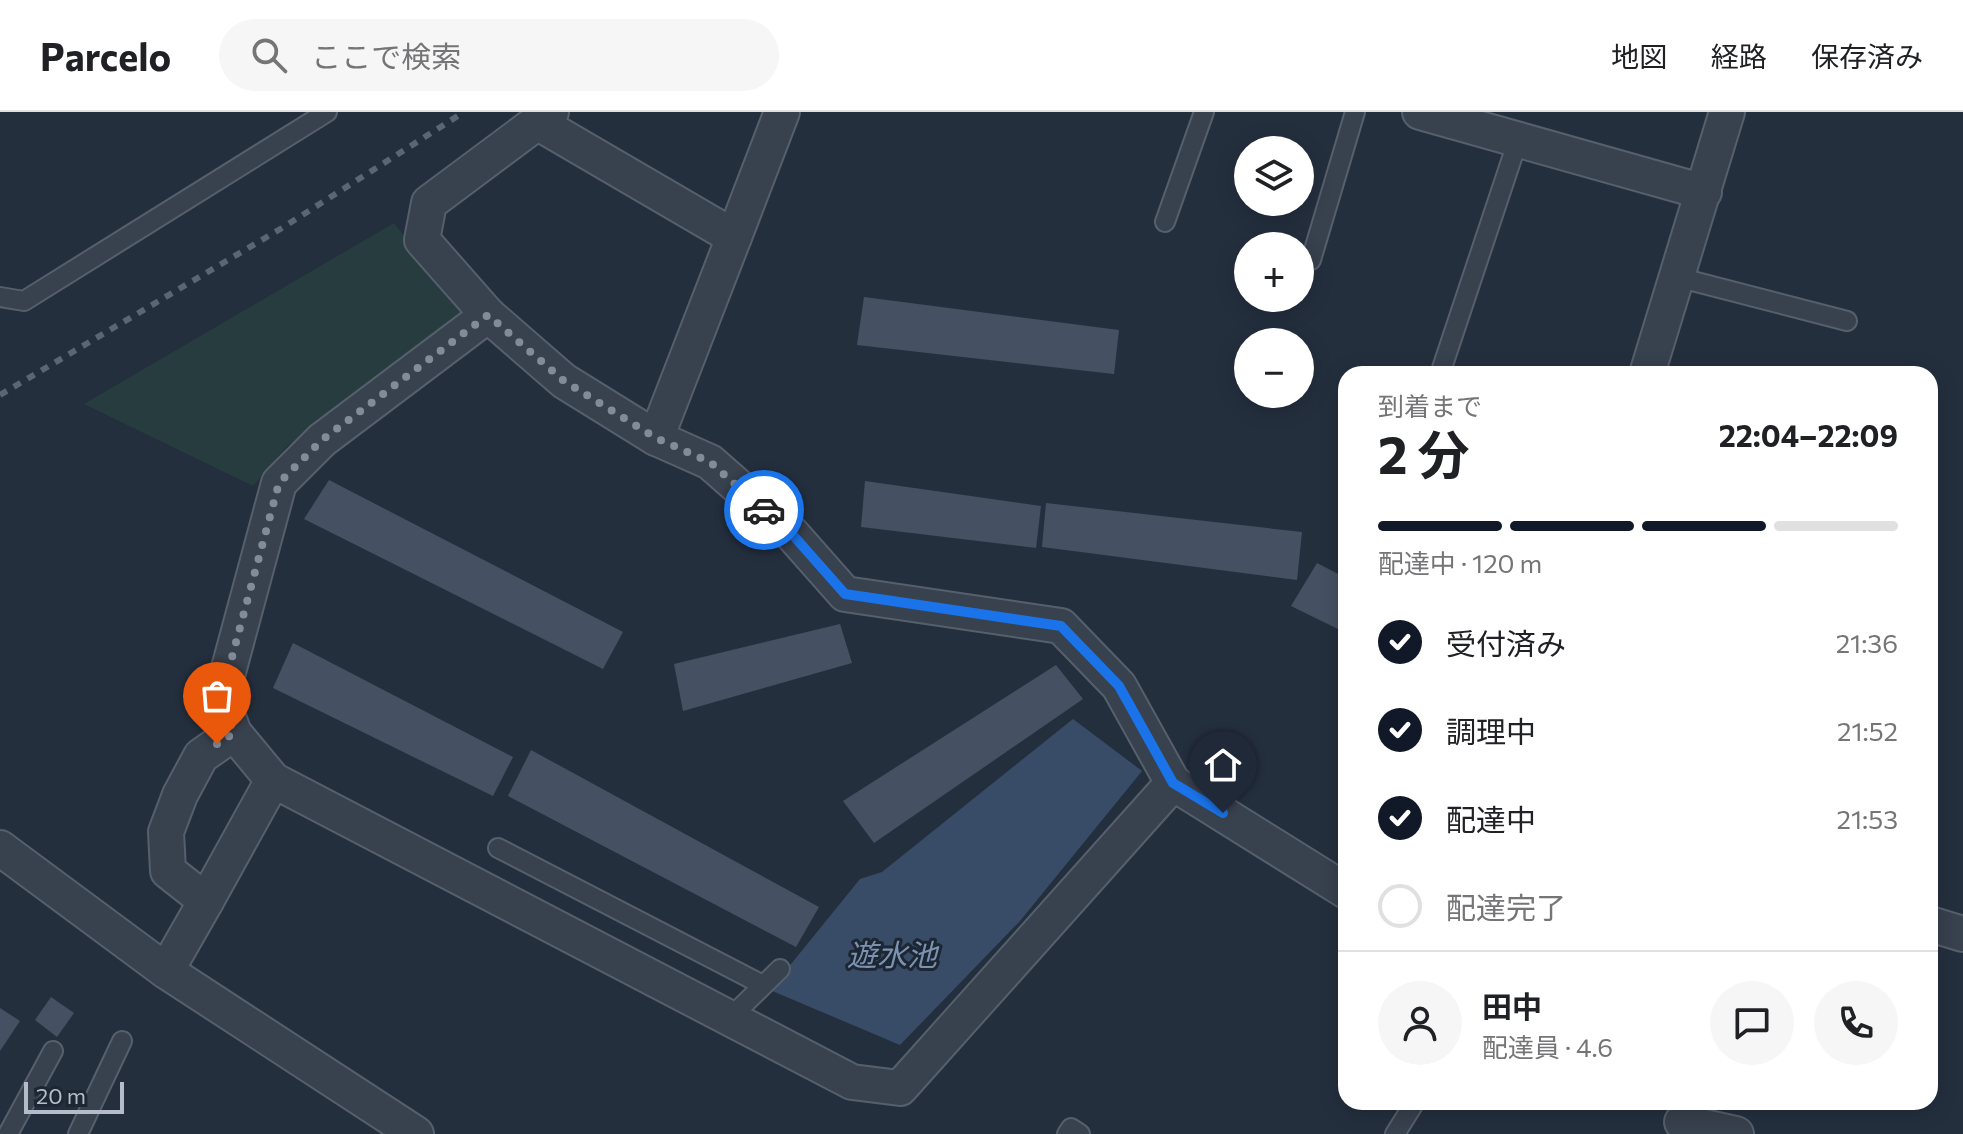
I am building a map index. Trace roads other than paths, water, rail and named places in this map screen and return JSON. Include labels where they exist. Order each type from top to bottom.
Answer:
[{"type":"street","points":[[656,438],[782,112]]},
{"type":"street","points":[[1420,112],[1704,192]]},
{"type":"street","points":[[1649,366],[1727,112]]},
{"type":"street","points":[[734,237],[544,117],[429,203],[422,240],[488,315],[564,381],[656,438],[710,462],[792,534],[845,594],[1061,626],[1119,686],[1173,783],[1338,886]]},
{"type":"street","points":[[488,315],[322,440],[279,483],[221,698],[234,733],[273,780],[852,1082],[900,1088],[1173,783]]},
{"type":"street","points":[[206,901],[168,871],[166,832],[180,795],[201,756],[234,733]]},
{"type":"street","points":[[166,971],[273,780]]},
{"type":"street","points":[[0,848],[166,971],[416,1134]]},
{"type":"street","points":[[1938,926],[1963,934]]},
{"type":"street","points":[[1679,1119],[1736,1134]]},
{"type":"lane","points":[[0,297],[24,301],[327,112]]},
{"type":"lane","points":[[1165,222],[1204,112]]},
{"type":"lane","points":[[1314,250],[1355,112]]},
{"type":"lane","points":[[1443,366],[1518,140]]},
{"type":"lane","points":[[1677,277],[1847,321]]},
{"type":"lane","points":[[498,848],[763,985]]},
{"type":"lane","points":[[731,1017],[780,969]]},
{"type":"lane","points":[[78,1134],[122,1041]]},
{"type":"lane","points":[[8,1134],[53,1051]]},
{"type":"lane","points":[[1395,1134],[1410,1110]]},
{"type":"lane","points":[[1067,1134],[1071,1128],[1080,1134]]},
{"type":"water","name":"遊水池","points":[[1073,719],[1142,771],[1020,921],[900,1045],[770,990],[860,879],[882,872]]},
{"type":"railway","points":[[0,395],[282,228],[464,112]]}]
